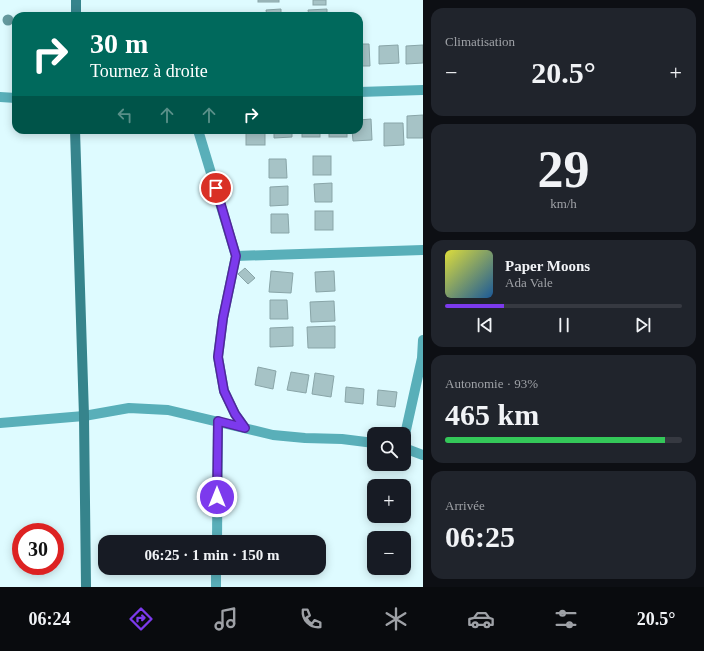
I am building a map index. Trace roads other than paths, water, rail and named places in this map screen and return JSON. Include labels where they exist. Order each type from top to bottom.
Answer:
[{"type":"street","points":[[76,0],[76,12]]},
{"type":"street","points":[[363,92],[423,90]]},
{"type":"street","points":[[0,97],[12,98]]},
{"type":"street","points":[[75,134],[84,416],[86,587]]},
{"type":"street","points":[[199,134],[236,256],[223,318],[218,357],[224,391],[235,414],[245,428]]},
{"type":"street","points":[[236,256],[423,250]]},
{"type":"street","points":[[407,427],[422,358],[423,340]]},
{"type":"street","points":[[0,423],[84,416],[129,408],[168,410],[274,435],[342,439],[367,442]]},
{"type":"street","points":[[217,535],[218,421]]},
{"type":"street","points":[[411,451],[423,455]]},
{"type":"street","points":[[216,575],[216,587]]}]
